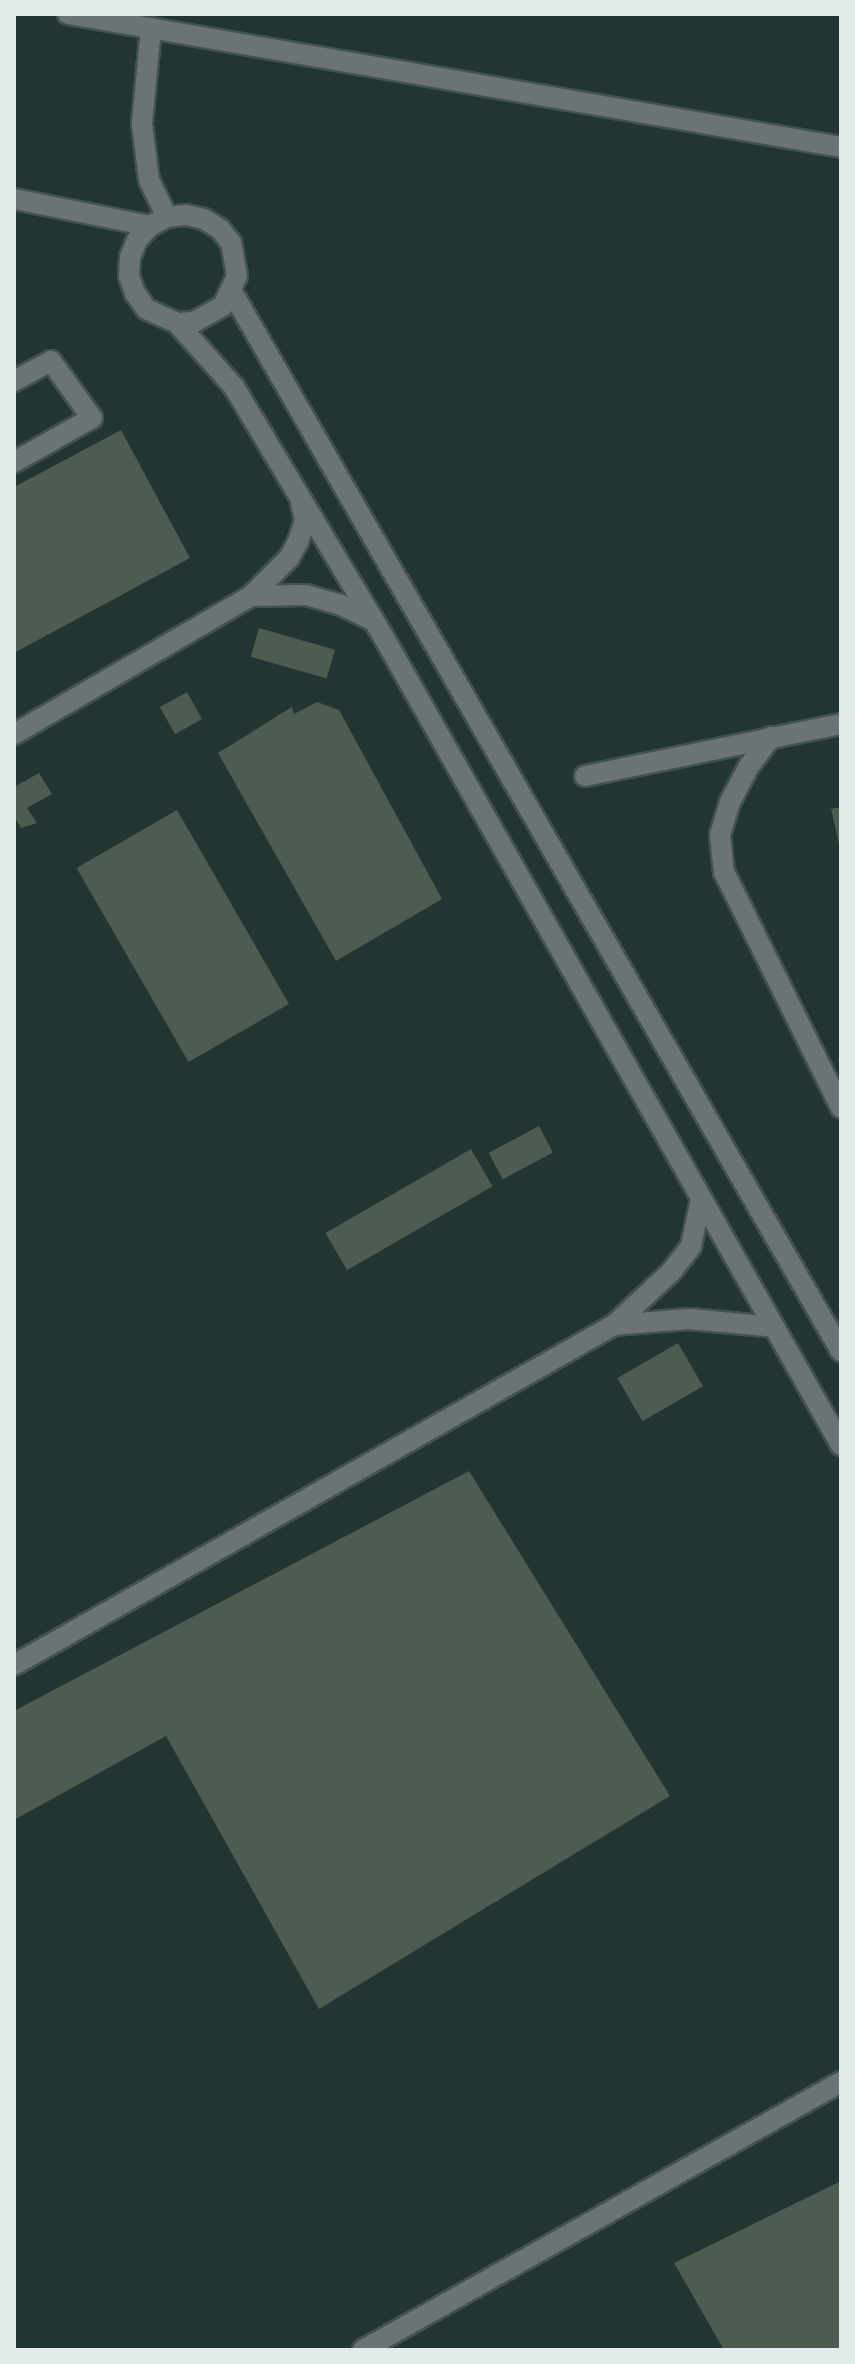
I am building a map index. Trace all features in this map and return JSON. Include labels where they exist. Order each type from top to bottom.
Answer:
[{"type":"street","points":[[68,14],[841,147]]},
{"type":"street","points":[[151,28],[142,124],[149,180],[159,221]]},
{"type":"street","points":[[14,199],[159,221],[186,215],[204,219],[220,229],[231,243],[236,259],[237,276],[232,292],[223,306],[210,317],[177,323]]},
{"type":"street","points":[[159,221],[137,240],[130,257],[129,276],[135,293],[146,309],[177,323],[234,387],[374,621],[841,1445]]},
{"type":"street","points":[[232,292],[841,1351]]},
{"type":"street","points":[[14,381],[51,361],[92,418],[14,462]]},
{"type":"street","points":[[14,734],[251,596],[289,558],[298,542],[305,520],[300,496]]},
{"type":"street","points":[[251,596],[306,595],[341,605],[374,621]]},
{"type":"street","points":[[585,776],[841,724]]},
{"type":"street","points":[[771,737],[749,766],[730,802],[720,835],[724,872],[841,1108]]},
{"type":"street","points":[[14,1665],[614,1325],[671,1272],[691,1246],[701,1199]]},
{"type":"street","points":[[614,1325],[690,1319],[774,1327]]},
{"type":"street","points":[[363,2350],[841,2082]]},
{"type":"building","points":[[121,430],[190,558],[14,653],[14,487]]},
{"type":"building","points":[[259,628],[335,650],[327,679],[251,657]]},
{"type":"building","points":[[187,692],[202,719],[175,734],[160,707]]},
{"type":"building","points":[[317,702],[339,710],[442,899],[336,961],[218,753],[292,707],[294,714]]},
{"type":"building","points":[[39,773],[52,794],[27,808],[37,823],[21,828],[14,816],[14,787]]},
{"type":"building","points":[[841,807],[841,848],[840,848],[831,809]]},
{"type":"building","points":[[177,810],[289,1004],[189,1062],[77,868]]},
{"type":"building","points":[[539,1126],[553,1152],[503,1179],[489,1153]]},
{"type":"building","points":[[471,1149],[492,1186],[347,1270],[326,1233]]},
{"type":"building","points":[[678,1343],[703,1386],[642,1421],[617,1378]]},
{"type":"building","points":[[469,1471],[670,1796],[319,2009],[166,1736],[14,1820],[14,1711]]},
{"type":"building","points":[[841,2181],[841,2350],[724,2350],[674,2263]]}]
